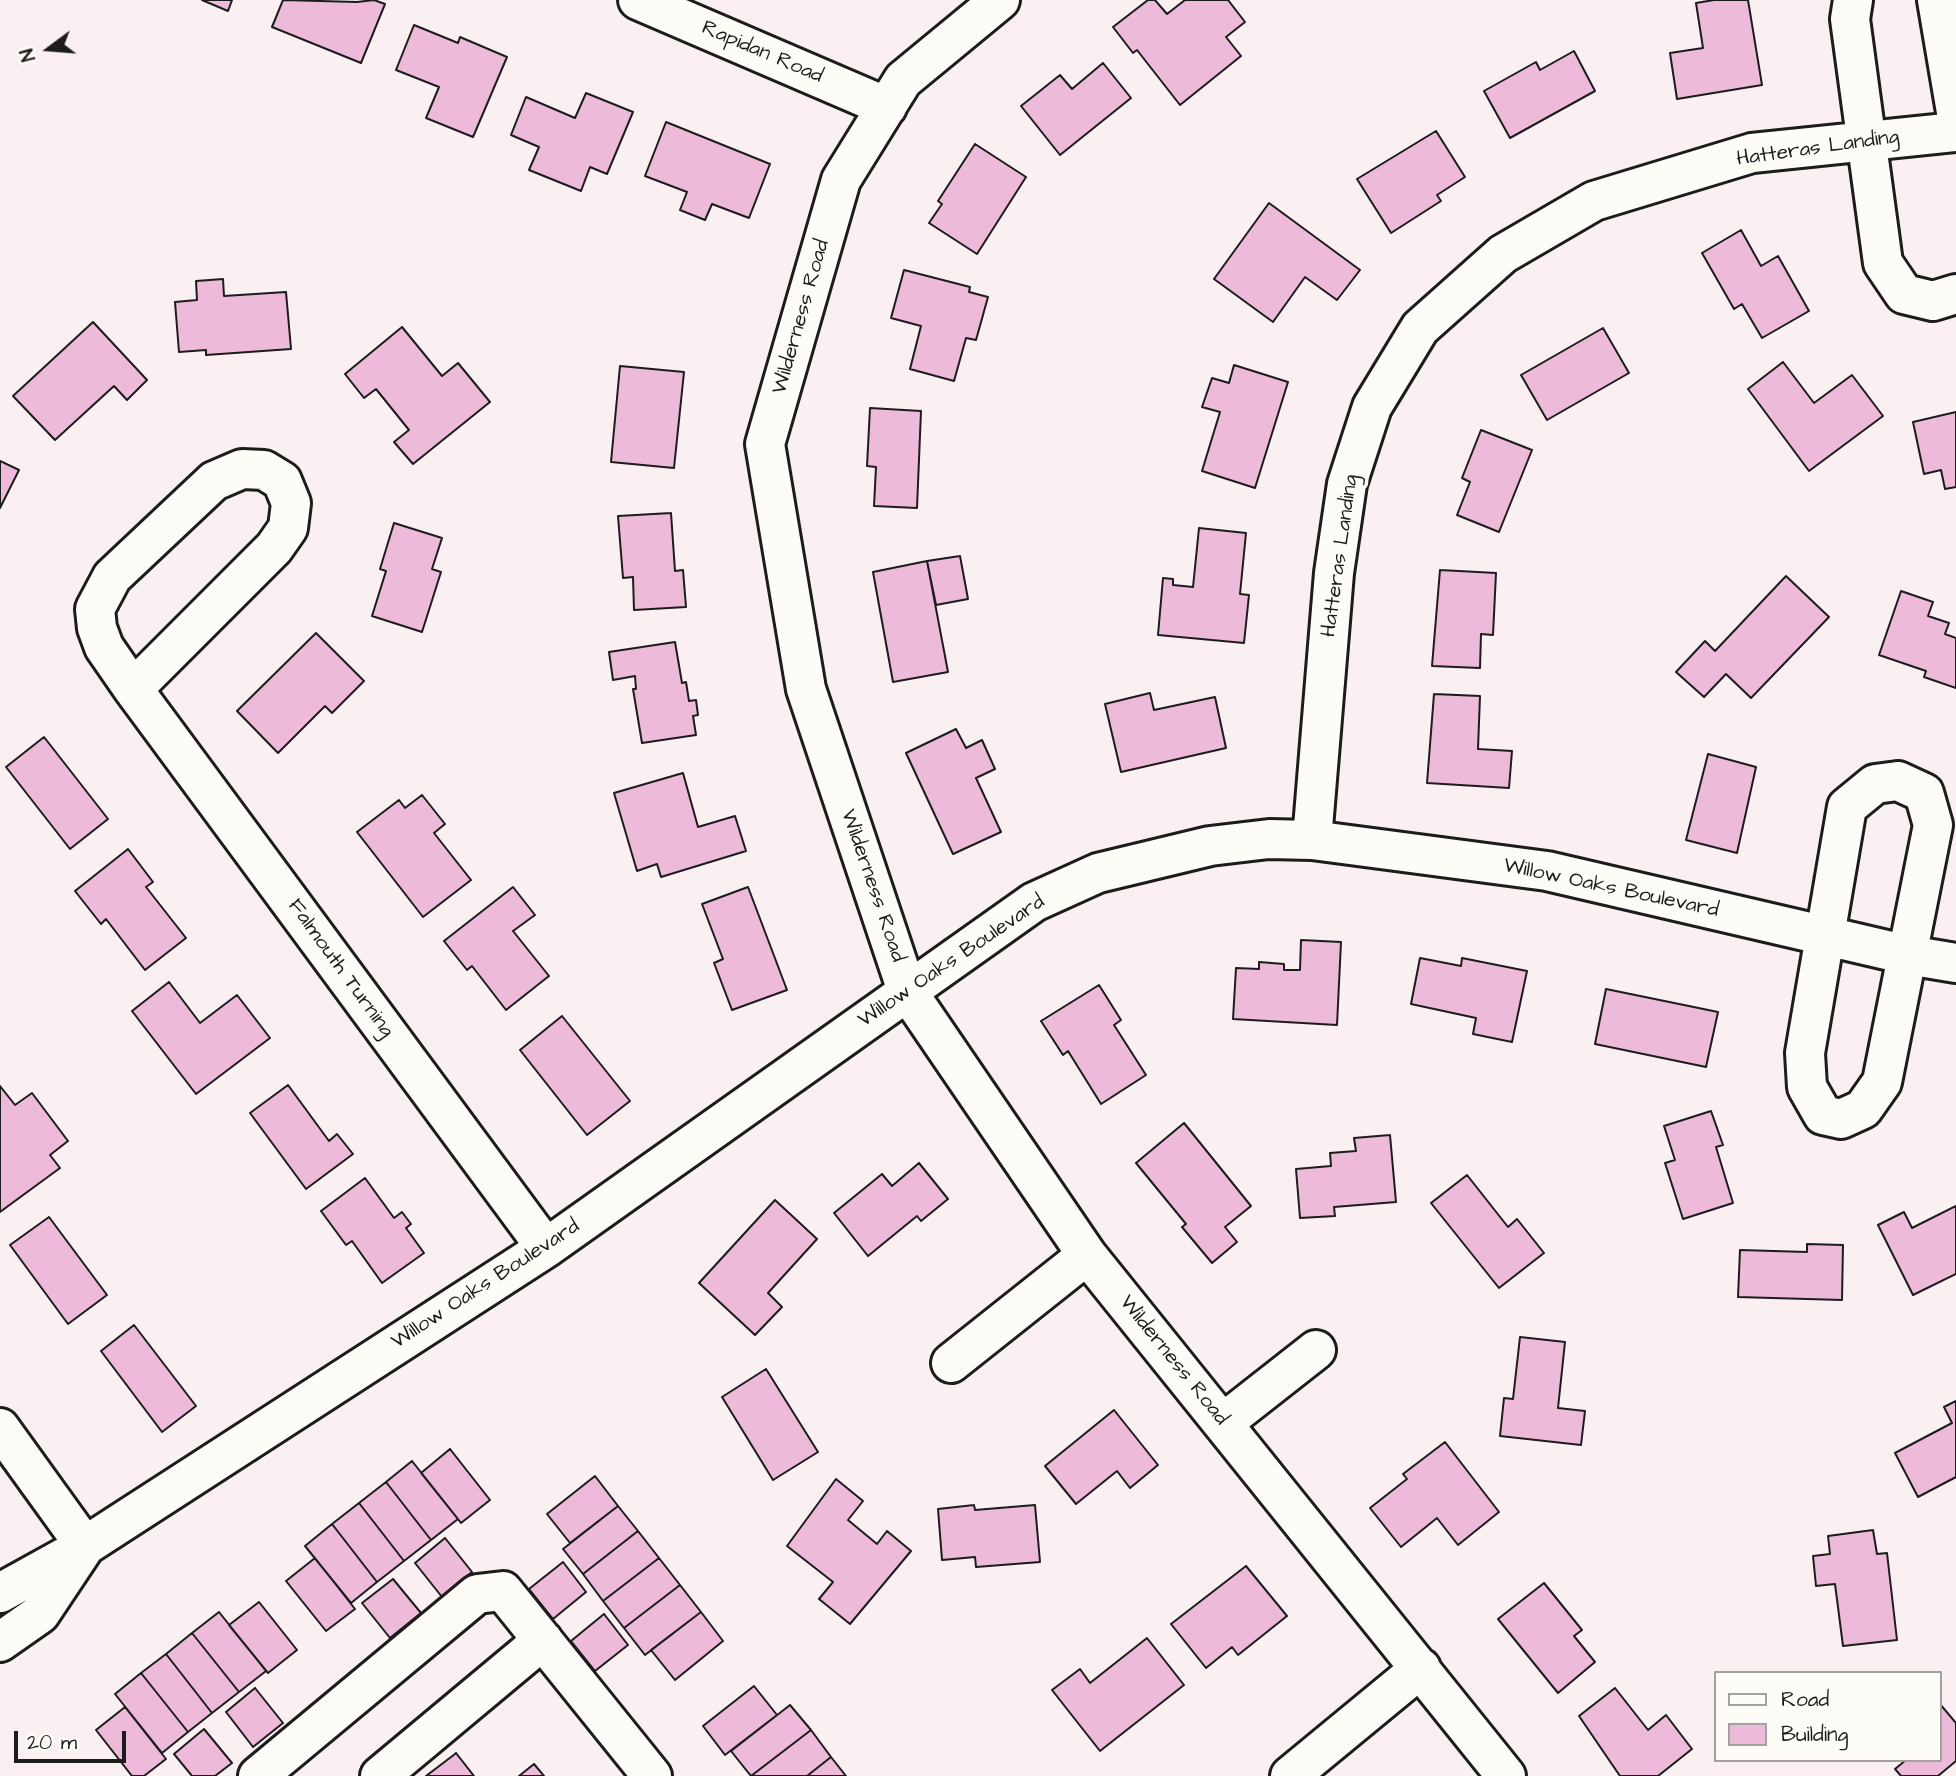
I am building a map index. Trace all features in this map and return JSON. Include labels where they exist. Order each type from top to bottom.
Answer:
[{"type":"street","name":"Rapidan Road","points":[[638,0],[887,107]]},
{"type":"street","name":"Wilderness Road","points":[[1000,0],[904,80],[841,180],[765,444],[806,690],[907,991],[1087,1255],[1506,1776]]},
{"type":"street","points":[[1853,0],[1850,19],[1883,264],[1904,294],[1933,301],[1956,294]]},
{"type":"street","points":[[1937,0],[1956,112]]},
{"type":"street","name":"Hatteras Landing","points":[[1312,841],[1334,573],[1347,484],[1372,407],[1420,328],[1503,254],[1594,201],[1752,153],[1956,132]]},
{"type":"street","name":"Falmouth Turning","points":[[133,690],[274,548],[288,528],[292,503],[282,481],[264,470],[242,469],[214,481],[112,577],[95,609],[97,628],[104,647],[133,690],[546,1248]]},
{"type":"street","points":[[1898,781],[1924,793],[1933,825],[1882,1082],[1863,1109],[1841,1119],[1823,1115],[1807,1087],[1805,1053],[1827,937],[1847,807],[1875,784],[1898,781]]},
{"type":"street","name":"Willow Oaks Boulevard","points":[[0,1593],[85,1546],[546,1248],[1034,902],[1098,873],[1210,846],[1269,839],[1312,841],[1547,871],[1827,937],[1956,963]]},
{"type":"street","points":[[951,1363],[1087,1255]]},
{"type":"street","points":[[1223,1423],[1316,1350]]},
{"type":"street","points":[[0,1428],[85,1546]]},
{"type":"street","name":"Willow Oaks Boulevard","points":[[0,1642],[40,1614],[85,1546]]},
{"type":"street","points":[[258,1776],[477,1594],[503,1591],[652,1776]]},
{"type":"street","points":[[380,1776],[543,1640]]},
{"type":"street","points":[[1290,1776],[1421,1668]]},
{"type":"building","points":[[202,0],[232,0],[228,11]]},
{"type":"building","points":[[283,0],[374,0],[385,4],[361,63],[272,27]]},
{"type":"building","points":[[1148,0],[1155,0],[1167,14],[1185,0],[1228,0],[1245,22],[1226,37],[1241,56],[1180,105],[1137,50],[1133,53],[1113,27]]},
{"type":"building","points":[[1748,0],[1762,85],[1677,99],[1670,53],[1703,48],[1696,3]]},
{"type":"building","points":[[414,25],[458,43],[460,37],[507,57],[473,137],[426,118],[439,87],[396,70]]},
{"type":"building","points":[[1574,51],[1595,91],[1510,138],[1484,91],[1536,62],[1540,70]]},
{"type":"building","points":[[1103,63],[1131,98],[1060,155],[1021,106],[1060,75],[1072,89]]},
{"type":"building","points":[[586,93],[633,112],[607,174],[590,167],[581,191],[529,170],[539,147],[511,135],[526,97],[575,118]]},
{"type":"building","points":[[666,122],[770,164],[749,218],[712,204],[705,220],[680,210],[687,192],[645,176]]},
{"type":"building","points":[[1436,131],[1465,177],[1437,195],[1441,201],[1391,233],[1357,179]]},
{"type":"building","points":[[975,144],[1026,177],[977,254],[929,223],[942,204],[938,201]]},
{"type":"building","points":[[1269,203],[1360,270],[1337,300],[1305,277],[1273,322],[1214,279]]},
{"type":"building","points":[[1741,230],[1761,266],[1778,256],[1809,311],[1762,338],[1742,304],[1734,309],[1702,253]]},
{"type":"building","points":[[904,270],[970,287],[969,292],[988,297],[976,340],[966,338],[954,381],[910,369],[921,326],[891,318]]},
{"type":"building","points":[[223,279],[224,296],[286,292],[291,349],[206,355],[206,350],[179,352],[175,302],[197,300],[196,281]]},
{"type":"building","points":[[93,322],[147,380],[127,400],[114,386],[55,440],[13,396]]},
{"type":"building","points":[[402,327],[442,376],[458,363],[490,402],[413,464],[394,442],[409,430],[376,389],[364,398],[345,374]]},
{"type":"building","points":[[1603,328],[1629,373],[1547,420],[1521,375]]},
{"type":"building","points":[[1783,362],[1814,403],[1852,375],[1883,416],[1809,471],[1748,389]]},
{"type":"building","points":[[1234,365],[1288,382],[1255,488],[1202,471],[1220,412],[1202,407],[1212,378],[1229,383]]},
{"type":"building","points":[[620,366],[684,372],[674,468],[611,462]]},
{"type":"building","points":[[870,408],[921,411],[917,508],[874,506],[876,467],[867,466]]},
{"type":"building","points":[[1956,412],[1956,487],[1945,489],[1941,470],[1924,474],[1913,422]]},
{"type":"building","points":[[1481,430],[1532,450],[1499,532],[1457,515],[1470,482],[1462,478]]},
{"type":"building","points":[[0,461],[19,470],[0,508]]},
{"type":"building","points":[[671,513],[675,571],[683,570],[686,607],[634,610],[633,577],[623,578],[618,516]]},
{"type":"building","points":[[394,523],[442,538],[432,569],[441,572],[422,632],[372,616],[386,571],[380,569]]},
{"type":"building","points":[[1199,528],[1246,533],[1240,594],[1249,595],[1244,643],[1158,635],[1163,578],[1173,579],[1173,585],[1193,587]]},
{"type":"building","points":[[960,556],[968,599],[936,605],[927,561]]},
{"type":"building","points":[[927,561],[948,672],[893,682],[873,572]]},
{"type":"building","points":[[1440,570],[1496,573],[1493,635],[1481,634],[1480,668],[1432,666]]},
{"type":"building","points":[[1786,576],[1829,617],[1751,698],[1726,674],[1704,697],[1676,672],[1705,641],[1715,651]]},
{"type":"building","points":[[1901,591],[1933,602],[1928,616],[1949,623],[1945,634],[1956,638],[1956,688],[1924,677],[1926,671],[1879,655]]},
{"type":"building","points":[[316,633],[364,681],[332,713],[325,706],[278,753],[237,711]]},
{"type":"building","points":[[675,642],[682,683],[686,682],[689,701],[696,700],[698,715],[693,716],[696,735],[642,743],[633,689],[636,689],[635,676],[613,680],[609,652]]},
{"type":"building","points":[[1150,693],[1154,710],[1215,697],[1226,748],[1121,772],[1105,704]]},
{"type":"building","points":[[1434,694],[1480,696],[1478,749],[1512,751],[1509,788],[1427,783]]},
{"type":"building","points":[[956,729],[966,748],[982,740],[995,769],[976,778],[1001,832],[953,854],[906,753]]},
{"type":"building","points":[[44,737],[108,819],[70,849],[6,767]]},
{"type":"building","points":[[1708,754],[1756,767],[1737,853],[1686,840]]},
{"type":"building","points":[[683,773],[698,827],[735,816],[746,851],[661,877],[657,864],[637,871],[614,793]]},
{"type":"building","points":[[422,795],[445,824],[434,833],[471,880],[423,917],[357,832],[399,800],[405,808]]},
{"type":"building","points":[[128,849],[153,882],[146,887],[186,938],[145,970],[106,919],[101,924],[75,891]]},
{"type":"building","points":[[513,887],[535,915],[513,931],[549,976],[506,1010],[472,966],[467,970],[444,941]]},
{"type":"building","points":[[748,887],[787,990],[732,1010],[714,963],[723,959],[702,904]]},
{"type":"building","points":[[1301,940],[1341,942],[1337,1025],[1233,1019],[1236,968],[1259,969],[1259,962],[1284,964],[1284,970],[1300,970]]},
{"type":"building","points":[[1420,958],[1461,966],[1462,958],[1527,971],[1512,1042],[1473,1034],[1476,1018],[1411,1004]]},
{"type":"building","points":[[169,982],[200,1023],[237,995],[270,1038],[196,1094],[132,1011]]},
{"type":"building","points":[[1099,985],[1121,1020],[1114,1025],[1146,1075],[1101,1104],[1068,1051],[1063,1055],[1041,1021]]},
{"type":"building","points":[[1606,989],[1718,1012],[1706,1067],[1595,1044]]},
{"type":"building","points":[[562,1016],[630,1101],[587,1135],[520,1050]]},
{"type":"building","points":[[288,1085],[329,1141],[337,1134],[353,1154],[306,1189],[250,1113]]},
{"type":"building","points":[[0,1086],[15,1105],[32,1093],[68,1141],[50,1155],[60,1168],[0,1212]]},
{"type":"building","points":[[1711,1111],[1723,1145],[1716,1147],[1733,1203],[1683,1219],[1665,1163],[1675,1160],[1664,1126]]},
{"type":"building","points":[[1184,1123],[1251,1206],[1225,1227],[1237,1242],[1212,1263],[1182,1227],[1186,1224],[1136,1163]]},
{"type":"building","points":[[1390,1135],[1396,1202],[1334,1207],[1335,1216],[1300,1218],[1296,1169],[1331,1166],[1330,1153],[1356,1151],[1354,1138]]},
{"type":"building","points":[[919,1163],[948,1199],[921,1221],[917,1216],[868,1256],[834,1213],[882,1174],[892,1186]]},
{"type":"building","points":[[1467,1175],[1508,1227],[1517,1219],[1544,1253],[1499,1288],[1431,1203]]},
{"type":"building","points":[[365,1178],[394,1218],[402,1212],[411,1224],[406,1228],[424,1253],[382,1283],[352,1241],[346,1245],[321,1211]]},
{"type":"building","points":[[775,1200],[817,1239],[768,1293],[782,1307],[755,1335],[699,1283]]},
{"type":"building","points":[[1956,1206],[1956,1274],[1913,1295],[1878,1225],[1904,1212],[1912,1228]]},
{"type":"building","points":[[49,1217],[107,1295],[68,1324],[10,1245]]},
{"type":"building","points":[[1807,1244],[1843,1245],[1842,1300],[1738,1297],[1740,1250],[1807,1252]]},
{"type":"building","points":[[134,1325],[196,1406],[162,1432],[101,1351]]},
{"type":"building","points":[[1520,1337],[1565,1342],[1558,1408],[1585,1411],[1581,1445],[1500,1436],[1504,1398],[1513,1399]]},
{"type":"building","points":[[766,1369],[818,1452],[773,1480],[722,1397]]},
{"type":"building","points":[[1956,1401],[1956,1477],[1918,1497],[1895,1453],[1952,1423],[1944,1407]]},
{"type":"building","points":[[1114,1410],[1158,1465],[1130,1488],[1117,1471],[1076,1504],[1045,1466]]},
{"type":"building","points":[[1445,1442],[1499,1512],[1458,1545],[1437,1518],[1401,1547],[1370,1508],[1407,1479],[1403,1474]]},
{"type":"building","points":[[450,1449],[490,1500],[461,1523],[421,1473]]},
{"type":"building","points":[[412,1461],[458,1519],[431,1540],[386,1482]]},
{"type":"building","points":[[595,1476],[618,1506],[570,1543],[547,1514]]},
{"type":"building","points":[[836,1479],[863,1501],[848,1520],[877,1544],[887,1531],[911,1551],[850,1624],[819,1599],[833,1582],[787,1546]]},
{"type":"building","points":[[386,1482],[431,1540],[404,1561],[359,1503]]},
{"type":"building","points":[[359,1503],[404,1561],[377,1582],[332,1524]]},
{"type":"building","points":[[974,1505],[975,1510],[1035,1505],[1040,1562],[976,1567],[975,1557],[942,1560],[938,1509]]},
{"type":"building","points":[[618,1506],[638,1531],[583,1574],[563,1549]]},
{"type":"building","points":[[332,1524],[377,1582],[351,1603],[305,1546]]},
{"type":"building","points":[[1873,1530],[1877,1554],[1887,1553],[1897,1640],[1843,1646],[1835,1584],[1816,1586],[1813,1556],[1830,1554],[1828,1536]]},
{"type":"building","points":[[638,1531],[659,1558],[603,1601],[583,1574]]},
{"type":"building","points":[[445,1538],[472,1572],[442,1597],[415,1563]]},
{"type":"building","points":[[315,1558],[355,1609],[326,1631],[286,1581]]},
{"type":"building","points":[[659,1558],[680,1585],[624,1628],[603,1601]]},
{"type":"building","points":[[563,1562],[586,1592],[553,1619],[529,1589]]},
{"type":"building","points":[[1246,1566],[1287,1616],[1238,1655],[1232,1647],[1206,1668],[1171,1624]]},
{"type":"building","points":[[393,1579],[421,1613],[390,1638],[362,1603]]},
{"type":"building","points":[[1544,1583],[1582,1630],[1574,1636],[1595,1662],[1558,1693],[1498,1619]]},
{"type":"building","points":[[680,1585],[701,1612],[645,1655],[624,1628]]},
{"type":"building","points":[[259,1602],[297,1650],[268,1673],[229,1625]]},
{"type":"building","points":[[219,1612],[266,1671],[239,1692],[192,1633]]},
{"type":"building","points":[[701,1612],[723,1641],[675,1680],[651,1650]]},
{"type":"building","points":[[604,1614],[628,1645],[595,1671],[571,1641]]},
{"type":"building","points":[[192,1633],[239,1692],[212,1713],[166,1654]]},
{"type":"building","points":[[1147,1638],[1184,1685],[1100,1751],[1052,1690],[1080,1669],[1090,1683]]},
{"type":"building","points":[[166,1654],[212,1713],[188,1732],[141,1673]]},
{"type":"building","points":[[141,1673],[188,1732],[162,1753],[115,1694]]},
{"type":"building","points":[[754,1686],[777,1715],[725,1755],[703,1726]]},
{"type":"building","points":[[255,1688],[283,1723],[253,1747],[226,1712]]},
{"type":"building","points":[[1615,1688],[1648,1730],[1666,1715],[1692,1749],[1658,1776],[1620,1776],[1579,1716]]},
{"type":"building","points":[[790,1705],[811,1730],[751,1776],[731,1751]]},
{"type":"building","points":[[1942,1706],[1956,1723],[1956,1761],[1938,1776],[1901,1776],[1895,1769],[1904,1762],[1942,1762]]},
{"type":"building","points":[[125,1707],[166,1759],[144,1776],[132,1776],[96,1730]]},
{"type":"building","points":[[204,1729],[232,1763],[215,1776],[192,1776],[174,1754]]},
{"type":"building","points":[[811,1730],[831,1757],[807,1776],[751,1776]]},
{"type":"building","points":[[455,1754],[474,1776],[426,1776]]},
{"type":"building","points":[[831,1757],[846,1776],[807,1776]]},
{"type":"building","points":[[534,1764],[544,1776],[519,1776]]}]
